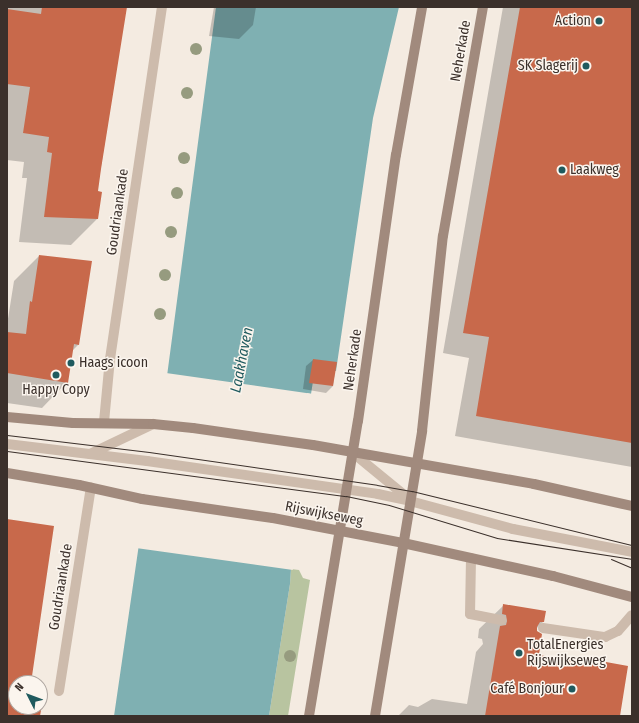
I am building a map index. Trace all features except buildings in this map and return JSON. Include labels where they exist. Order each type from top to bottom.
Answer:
[{"type":"main road","name":"Neherkade","points":[[309,716],[354,453],[394,168],[422,7]]},
{"type":"main road","name":"Neherkade","points":[[375,716],[428,389],[443,236],[483,7]]},
{"type":"main road","name":"Rijswijkseweg","points":[[7,417],[74,423],[104,422],[153,424],[313,445],[534,484],[632,506]]},
{"type":"main road","name":"Rijswijkseweg","points":[[7,473],[91,487],[142,499],[302,524],[403,543],[567,579],[632,597]]},
{"type":"street","name":"Goudriaankade","points":[[104,422],[110,359],[162,7]]},
{"type":"street","points":[[90,454],[153,424]]},
{"type":"street","name":"Rijswijkseweg","points":[[7,444],[147,461],[348,489],[410,501],[512,529],[632,552]]},
{"type":"street","name":"Rijswijkseweg","points":[[354,453],[410,501]]},
{"type":"street","name":"Goudriaankade","points":[[59,691],[91,487]]},
{"type":"street","points":[[471,558],[470,614],[501,620]]},
{"type":"street","points":[[543,628],[605,637],[618,631],[632,615]]},
{"type":"green space","points":[[291,569],[299,570],[303,578],[310,580],[288,716],[269,716],[290,584]]},
{"type":"water","name":"Laakhaven","points":[[216,7],[399,7],[373,118],[336,371],[315,369],[311,394],[307,393],[282,567],[291,569],[290,584],[269,716],[114,716],[139,544],[192,552],[217,384],[167,376]]},
{"type":"pier","points":[[166,373],[313,394],[312,396],[308,396],[284,565],[292,567],[293,570],[136,548],[139,542],[191,550],[215,385],[167,378]]},
{"type":"tram line","points":[[7,435],[149,452],[412,491],[632,545]]},
{"type":"tram line","points":[[7,451],[346,496],[389,505],[497,538],[632,559]]},
{"type":"tram line","points":[[611,559],[632,568]]},
{"type":"place","name":"Action","points":[[599,21]]},
{"type":"place","name":"SK Slagerij","points":[[586,66]]},
{"type":"place","name":"Laakweg","points":[[562,170]]},
{"type":"place","name":"Haags icoon","points":[[71,363]]},
{"type":"place","name":"Happy Copy","points":[[56,375]]},
{"type":"place","name":"TotalEnergies Rijswijkseweg","points":[[519,653]]},
{"type":"place","name":"Café Bonjour","points":[[572,689]]}]
